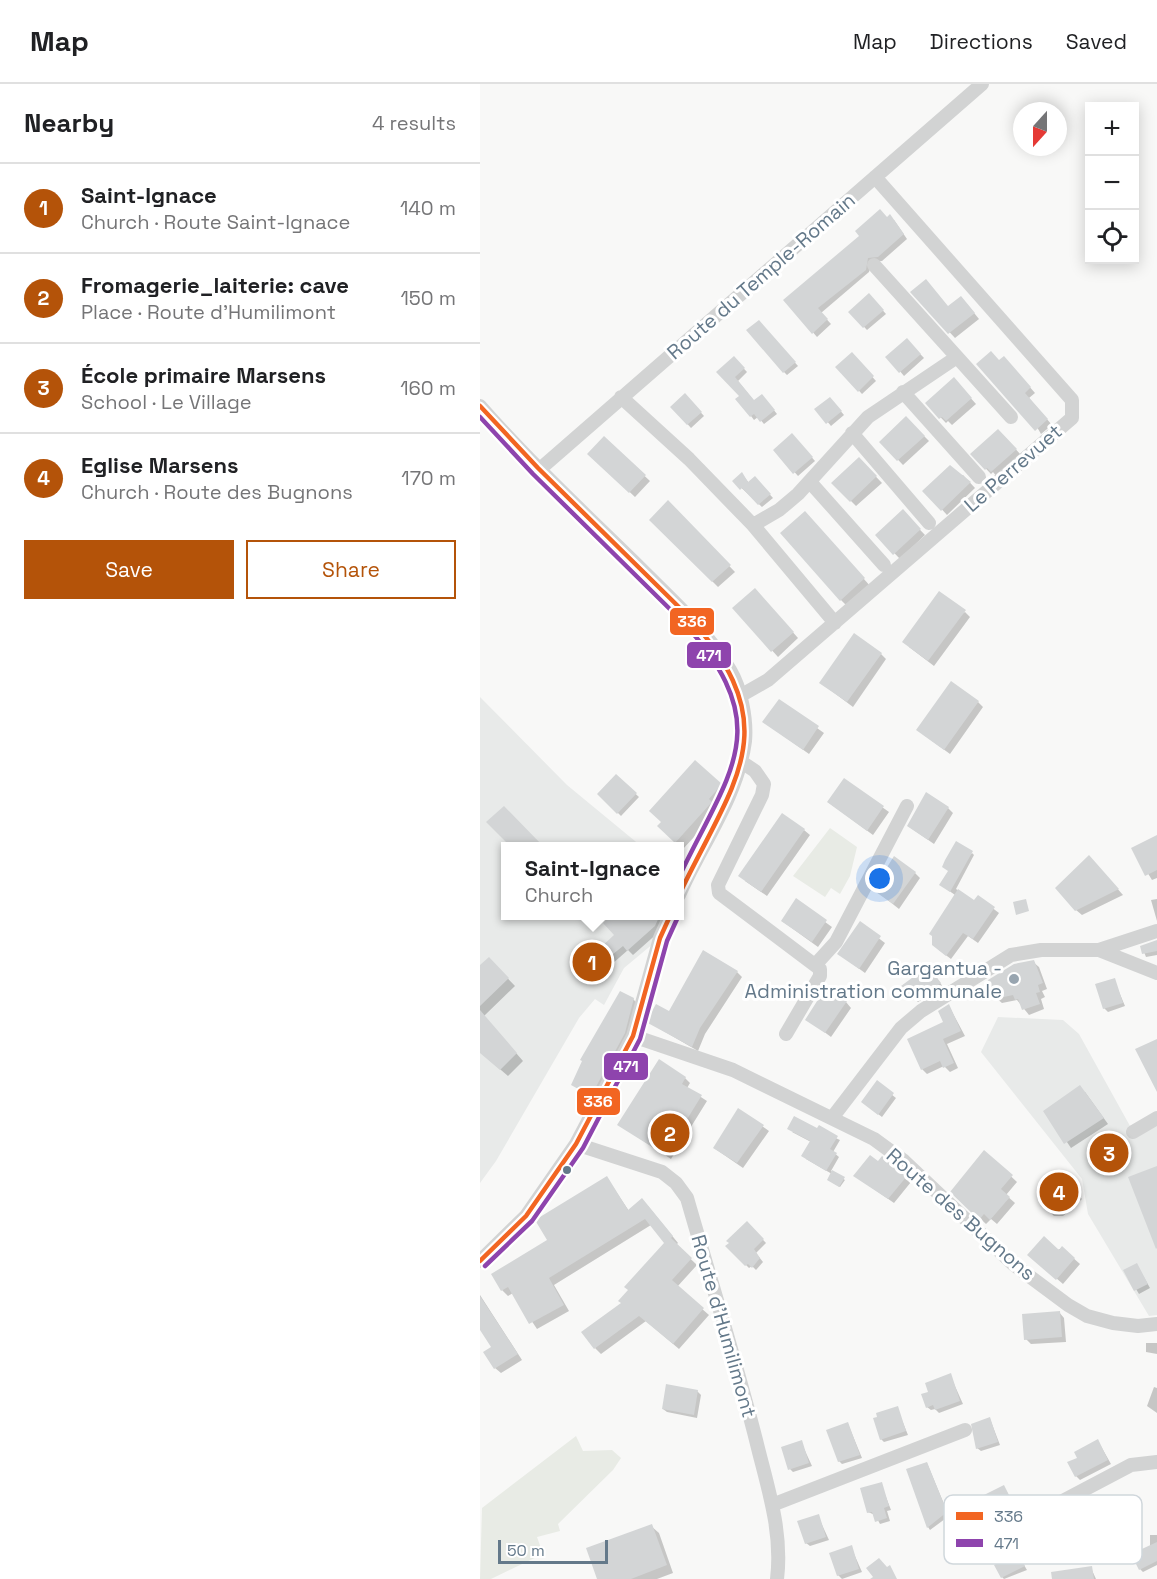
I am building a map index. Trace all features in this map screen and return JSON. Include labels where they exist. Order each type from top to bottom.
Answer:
[{"type":"street","name":"Route du Temple-Romain","points":[[540,470],[982,84]]},
{"type":"street","name":"Le Perrevuet","points":[[740,696],[768,680],[1072,418],[1072,400],[875,177]]},
{"type":"street","points":[[874,265],[1011,417]]},
{"type":"street","points":[[753,525],[779,510],[810,482],[868,417],[957,357]]},
{"type":"street","points":[[903,392],[979,477]]},
{"type":"street","points":[[621,398],[689,459],[753,525],[835,623]]},
{"type":"street","points":[[480,406],[540,470],[691,619],[732,672],[740,696],[745,739],[732,788],[684,885]]},
{"type":"street","points":[[852,434],[929,523]]},
{"type":"street","points":[[810,482],[884,565]]},
{"type":"street","points":[[740,761],[755,771],[764,784],[762,795],[718,885],[719,893],[816,964],[820,976],[786,1034]]},
{"type":"street","points":[[816,964],[836,942],[907,806]]},
{"type":"street","points":[[480,1262],[526,1215],[576,1144],[633,1036],[660,938],[668,920]]},
{"type":"street","points":[[832,1118],[901,1028],[921,1011],[1011,955],[1041,950],[1099,950],[1157,931]]},
{"type":"street","points":[[1099,950],[1157,973]]},
{"type":"street","name":"Route des Bugnons","points":[[633,1036],[733,1070],[874,1139],[904,1161],[1013,1264],[1068,1305],[1087,1316],[1113,1323],[1138,1326],[1157,1324]]},
{"type":"street","points":[[1133,1132],[1157,1118]]},
{"type":"street","name":"Route d'Humilimont","points":[[576,1144],[662,1172],[676,1183],[687,1198],[743,1388],[777,1523],[779,1562],[777,1579]]},
{"type":"street","points":[[772,1505],[964,1430]]},
{"type":"street","points":[[1074,1495],[1131,1465],[1157,1462]]},
{"type":"shaded area","points":[[480,697],[567,785],[636,842],[501,842],[501,920],[668,920],[660,938],[624,968],[604,1005],[595,999],[579,1018],[496,1161],[480,1183]]},
{"type":"shaded area","points":[[830,828],[857,847],[850,876],[840,894],[831,888],[825,897],[793,876]]},
{"type":"shaded area","points":[[998,1017],[1063,1020],[1079,1034],[1130,1126],[1157,1117],[1157,1315],[1149,1316],[1088,1214],[1082,1179],[981,1052]]},
{"type":"shaded area","points":[[576,1436],[583,1451],[612,1450],[621,1458],[613,1470],[558,1524],[560,1531],[537,1537],[543,1554],[491,1579],[480,1579],[482,1508]]},
{"type":"building","points":[[880,209],[887,217],[890,214],[904,234],[878,257],[868,258],[866,270],[818,308],[828,319],[812,334],[783,300],[859,236],[855,231]]},
{"type":"building","points":[[926,279],[948,306],[961,296],[975,313],[948,334],[910,292]]},
{"type":"building","points":[[869,293],[884,310],[863,328],[848,312]]},
{"type":"building","points":[[759,320],[796,362],[783,373],[746,330]]},
{"type":"building","points":[[907,338],[921,354],[899,373],[885,357]]},
{"type":"building","points":[[991,351],[999,360],[1004,356],[1031,387],[1025,393],[1048,419],[1035,431],[976,364]]},
{"type":"building","points":[[852,352],[874,376],[858,392],[835,367]]},
{"type":"building","points":[[734,356],[745,368],[735,377],[754,400],[762,394],[775,410],[760,422],[754,414],[750,417],[735,399],[739,396],[716,372]]},
{"type":"building","points":[[954,377],[972,398],[946,421],[942,417],[939,419],[925,403]]},
{"type":"building","points":[[685,393],[702,412],[687,425],[670,407]]},
{"type":"building","points":[[830,397],[842,411],[826,424],[814,409]]},
{"type":"building","points":[[906,416],[925,436],[897,461],[879,442]]},
{"type":"building","points":[[998,429],[1017,449],[991,472],[987,468],[985,470],[970,454]]},
{"type":"building","points":[[792,433],[813,457],[793,474],[773,450]]},
{"type":"building","points":[[604,436],[646,475],[629,493],[587,454]]},
{"type":"building","points":[[859,457],[877,476],[850,502],[831,483]]},
{"type":"building","points":[[950,465],[971,482],[941,511],[922,491]]},
{"type":"building","points":[[742,472],[748,482],[755,476],[771,494],[758,505],[732,481]]},
{"type":"building","points":[[668,500],[731,565],[712,582],[649,520]]},
{"type":"building","points":[[903,509],[921,529],[893,555],[875,535]]},
{"type":"building","points":[[805,511],[865,578],[840,601],[780,533]]},
{"type":"building","points":[[755,588],[794,632],[771,652],[732,608]]},
{"type":"building","points":[[939,591],[966,610],[928,661],[902,642]]},
{"type":"building","points":[[854,633],[882,653],[847,702],[819,683]]},
{"type":"building","points":[[951,681],[979,701],[944,750],[916,730]]},
{"type":"building","points":[[779,699],[819,726],[803,750],[762,722]]},
{"type":"building","points":[[695,760],[722,784],[709,799],[712,802],[676,842],[657,826],[661,822],[649,811]]},
{"type":"building","points":[[616,774],[637,793],[617,814],[597,794]]},
{"type":"building","points":[[844,778],[884,806],[867,831],[827,802]]},
{"type":"building","points":[[926,792],[949,807],[928,840],[907,826]]},
{"type":"building","points":[[504,806],[539,842],[506,842],[486,822]]},
{"type":"building","points":[[782,813],[805,829],[761,892],[738,876]]},
{"type":"building","points":[[1157,835],[1157,870],[1145,876],[1131,848]]},
{"type":"building","points":[[956,841],[973,851],[950,892],[939,885],[948,871],[942,867]]},
{"type":"building","points":[[1089,855],[1119,889],[1075,911],[1055,888]]},
{"type":"building","points":[[894,856],[916,872],[893,904],[873,890]]},
{"type":"building","points":[[958,889],[974,900],[978,895],[995,907],[973,939],[963,933],[946,956],[932,945],[932,936],[929,934]]},
{"type":"building","points":[[796,898],[827,920],[812,942],[781,921]]},
{"type":"building","points":[[1026,899],[1029,911],[1016,915],[1013,902]]},
{"type":"building","points":[[606,920],[658,920],[655,926],[627,951],[623,946],[607,959],[606,970],[599,976],[586,974],[578,966],[579,954],[587,947],[599,949],[614,935],[603,923]]},
{"type":"building","points":[[860,921],[881,936],[859,969],[837,954]]},
{"type":"building","points":[[1157,940],[1157,951],[1142,954],[1140,946]]},
{"type":"building","points":[[703,950],[738,971],[700,1028],[692,1047],[646,1022],[656,1004],[669,1011]]},
{"type":"building","points":[[489,957],[509,978],[480,1006],[480,965]]},
{"type":"building","name":"Gargantua - Administration communale","points":[[1034,960],[1043,983],[1038,985],[1040,992],[1036,993],[1040,1004],[1022,1010],[1018,999],[1015,1000],[1013,995],[995,999],[988,980],[1014,964]]},
{"type":"building","points":[[928,966],[941,983],[919,998],[914,1000],[909,994],[904,998],[897,989]]},
{"type":"building","points":[[1115,978],[1123,1003],[1103,1009],[1095,984]]},
{"type":"building","points":[[826,987],[847,1001],[825,1033],[805,1020]]},
{"type":"building","points":[[620,991],[634,998],[625,1033],[591,1096],[571,1085],[582,1061],[580,1060]]},
{"type":"building","points":[[949,1004],[961,1031],[943,1039],[954,1063],[943,1068],[940,1061],[921,1070],[907,1039],[943,1022],[938,1011]]},
{"type":"building","points":[[480,1010],[517,1053],[500,1070],[480,1053]]},
{"type":"building","points":[[1157,1039],[1157,1092],[1135,1049]]},
{"type":"building","points":[[659,1059],[686,1077],[682,1084],[702,1095],[665,1155],[617,1125]]},
{"type":"building","points":[[877,1080],[894,1093],[878,1115],[861,1102]]},
{"type":"building","points":[[1080,1085],[1104,1118],[1064,1144],[1043,1111]]},
{"type":"building","points":[[738,1108],[764,1125],[737,1163],[713,1148]]},
{"type":"building","points":[[794,1116],[817,1128],[819,1125],[838,1136],[830,1149],[837,1153],[826,1171],[801,1156],[810,1141],[787,1129]]},
{"type":"building","points":[[984,1150],[1013,1175],[1001,1189],[1010,1197],[990,1220],[984,1214],[979,1220],[950,1192]]},
{"type":"building","points":[[870,1155],[878,1161],[882,1156],[907,1176],[888,1199],[853,1176]]},
{"type":"building","points":[[1157,1166],[1157,1248],[1156,1249],[1128,1177]]},
{"type":"building","points":[[832,1170],[845,1177],[839,1187],[827,1180]]},
{"type":"building","points":[[1061,1175],[1076,1191],[1056,1210],[1045,1209],[1042,1206],[1041,1194]]},
{"type":"building","points":[[607,1176],[628,1210],[642,1198],[673,1236],[671,1238],[692,1258],[672,1280],[704,1308],[673,1344],[639,1316],[594,1349],[581,1332],[621,1303],[618,1301],[628,1290],[624,1287],[664,1243],[645,1219],[549,1278],[564,1305],[529,1324],[508,1287],[501,1291],[491,1274],[547,1240],[535,1220]]},
{"type":"building","points":[[747,1221],[764,1239],[754,1249],[760,1258],[752,1268],[748,1264],[745,1266],[725,1246],[729,1243],[726,1241]]},
{"type":"building","points":[[1044,1236],[1059,1250],[1062,1246],[1075,1258],[1056,1280],[1027,1255]]},
{"type":"building","points":[[1137,1263],[1148,1284],[1134,1291],[1123,1270]]},
{"type":"building","points":[[480,1296],[518,1354],[494,1369],[483,1352],[491,1347],[480,1330]]},
{"type":"building","points":[[1060,1311],[1062,1337],[1024,1340],[1022,1314]]},
{"type":"building","points":[[951,1373],[960,1401],[935,1410],[933,1405],[926,1408],[921,1394],[928,1392],[925,1383]]},
{"type":"building","points":[[666,1384],[698,1390],[694,1415],[662,1409]]},
{"type":"building","points":[[898,1406],[906,1431],[880,1440],[873,1418],[877,1417],[876,1413]]},
{"type":"building","points":[[990,1417],[998,1442],[976,1449],[971,1424]]},
{"type":"building","points":[[848,1422],[860,1455],[838,1462],[826,1430]]},
{"type":"building","points":[[1098,1439],[1108,1460],[1075,1477],[1067,1462],[1077,1458],[1074,1452]]},
{"type":"building","points":[[802,1440],[809,1463],[788,1470],[781,1447]]},
{"type":"building","points":[[927,1462],[944,1504],[944,1514],[927,1528],[906,1469]]},
{"type":"building","points":[[882,1482],[889,1506],[884,1508],[887,1518],[875,1522],[872,1512],[867,1513],[860,1488]]},
{"type":"building","points":[[1004,1485],[1009,1495],[984,1495]]},
{"type":"building","points":[[819,1514],[826,1537],[805,1544],[797,1521]]},
{"type":"building","points":[[652,1524],[667,1565],[631,1579],[597,1579],[586,1548]]},
{"type":"building","points":[[1157,1542],[1157,1561],[1139,1570],[1136,1564],[1142,1564],[1142,1549]]},
{"type":"building","points":[[852,1545],[859,1569],[837,1576],[829,1553]]},
{"type":"building","points":[[879,1558],[887,1567],[890,1565],[897,1579],[870,1579],[873,1577],[866,1568]]},
{"type":"building","points":[[1024,1564],[1025,1566],[1001,1578],[994,1565]]},
{"type":"building","points":[[1092,1566],[1094,1579],[1052,1579],[1051,1572]]},
{"type":"transit line","name":"336","points":[[480,406],[538,468],[688,616],[719,656],[737,691],[744,724],[742,755],[718,819],[684,885]]},
{"type":"transit line","name":"471","points":[[480,417],[533,474],[683,622],[712,659],[730,691],[737,721],[736,749],[728,777],[684,867]]},
{"type":"transit line","name":"336","points":[[480,1261],[526,1216],[576,1144],[633,1036],[660,938],[668,920]]},
{"type":"transit line","name":"471","points":[[485,1266],[532,1221],[583,1148],[640,1039],[667,941],[677,920]]},
{"type":"place","name":"Saint-Ignace","points":[[592,962]]},
{"type":"place","name":"Gargantua - Administration communale","points":[[1014,979]]},
{"type":"place","name":"Fromagerie_laiterie: cave","points":[[670,1133]]},
{"type":"place","name":"École primaire Marsens","points":[[1109,1153]]},
{"type":"place","name":"Eglise Marsens","points":[[1059,1192]]}]
